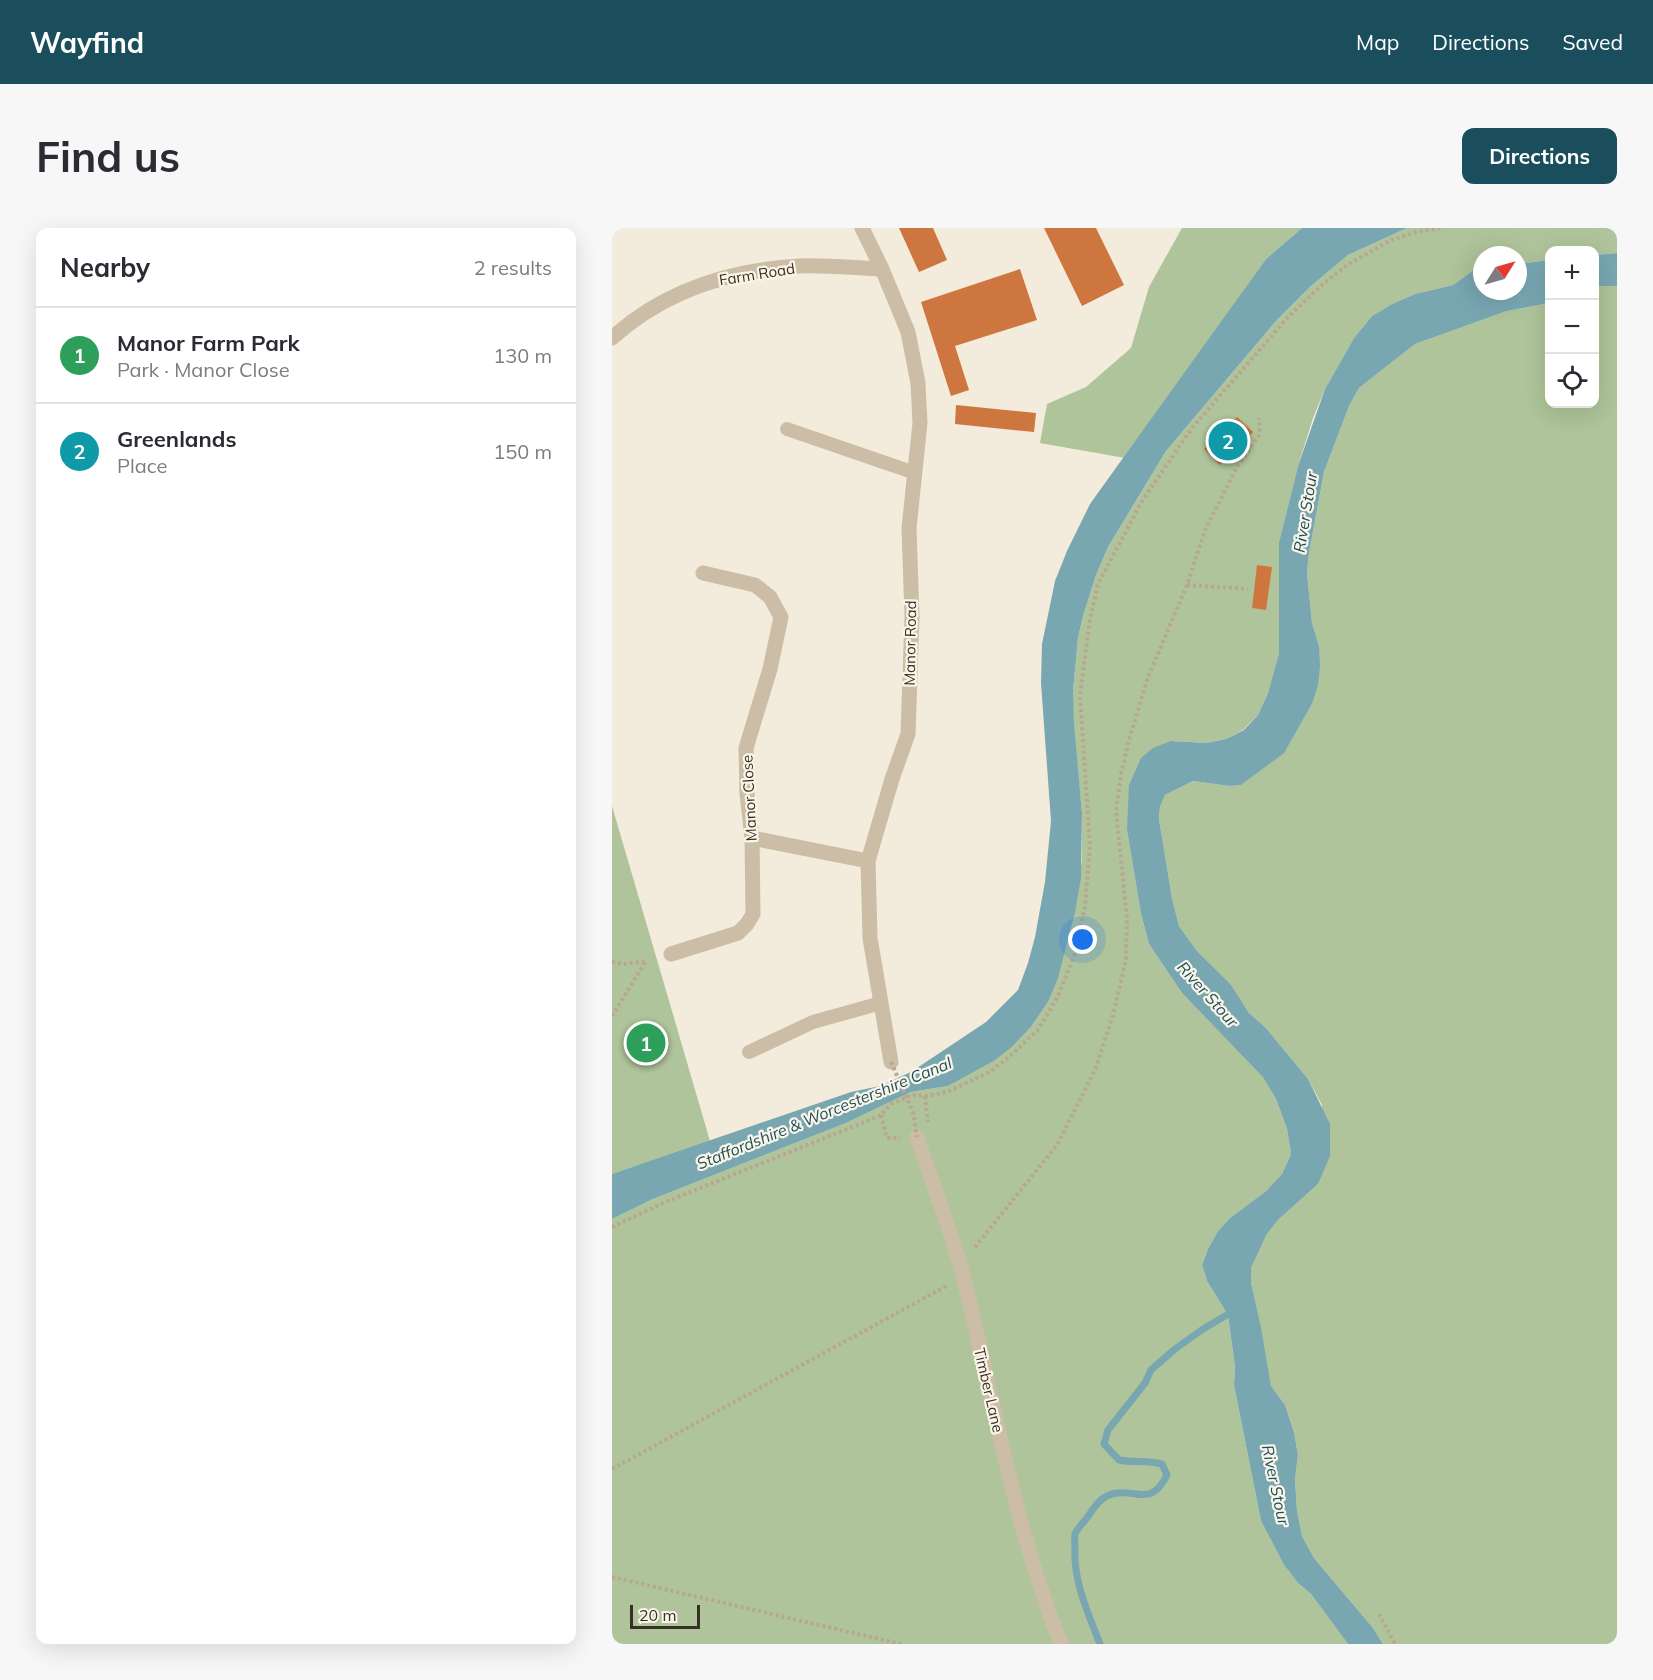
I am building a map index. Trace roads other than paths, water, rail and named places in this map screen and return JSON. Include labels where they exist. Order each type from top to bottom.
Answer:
[{"type":"street","name":"Manor Road","points":[[862,228],[908,332],[918,383],[920,423],[909,528],[912,617],[908,734],[868,861],[870,938],[891,1062]]},
{"type":"street","name":"Farm Road","points":[[612,338],[632,320],[677,293],[728,276],[800,266],[882,269]]},
{"type":"street","name":"Manor Close","points":[[671,954],[738,933],[753,914],[752,838],[747,794],[746,748],[770,669],[782,617],[770,597],[756,585],[703,573]]},
{"type":"street","points":[[752,838],[868,861]]},
{"type":"street","name":"Timber Lane","points":[[917,1137],[963,1277],[1007,1469],[1033,1565],[1061,1644]]},
{"type":"lane","points":[[787,429],[915,473]]},
{"type":"lane","points":[[749,1052],[813,1022],[881,1003]]},
{"type":"water","name":"Staffordshire & Worcestershire Canal","points":[[1302,228],[1407,228],[1348,255],[1311,286],[1276,321],[1166,451],[1108,547],[1083,616],[1078,638],[1073,691],[1082,813],[1081,878],[1058,978],[1048,1002],[1031,1027],[1013,1046],[995,1060],[948,1086],[911,1092],[846,1123],[653,1199],[612,1219],[612,1174],[851,1092],[880,1086],[911,1072],[986,1022],[1018,990],[1035,937],[1045,882],[1051,821],[1041,683],[1042,644],[1055,581],[1090,504],[1266,259]]},
{"type":"water","points":[[1617,253],[1617,286],[1599,286],[1599,255]]},
{"type":"water","name":"River Stour","points":[[1545,261],[1545,304],[1507,311],[1415,344],[1359,388],[1349,406],[1324,472],[1309,553],[1307,573],[1312,623],[1319,646],[1318,685],[1312,704],[1284,753],[1241,785],[1230,786],[1193,781],[1165,795],[1160,807],[1159,819],[1179,926],[1197,951],[1231,985],[1249,1013],[1265,1027],[1308,1079],[1330,1124],[1330,1156],[1318,1184],[1278,1220],[1267,1234],[1251,1268],[1251,1283],[1271,1386],[1285,1405],[1294,1432],[1298,1455],[1295,1479],[1297,1511],[1302,1536],[1314,1558],[1373,1628],[1383,1644],[1348,1644],[1311,1594],[1298,1583],[1284,1565],[1261,1521],[1234,1385],[1235,1367],[1228,1315],[1207,1281],[1202,1265],[1218,1231],[1230,1218],[1266,1191],[1282,1174],[1291,1154],[1287,1129],[1276,1099],[1263,1077],[1182,993],[1149,944],[1141,914],[1127,830],[1129,785],[1141,758],[1153,748],[1171,741],[1206,743],[1226,739],[1244,730],[1258,715],[1268,693],[1279,653],[1279,542],[1298,466],[1325,389],[1354,338],[1372,316],[1392,304],[1415,294],[1453,285],[1473,270],[1473,300],[1527,300],[1527,263]]},
{"type":"waterway","points":[[1100,1644],[1086,1609],[1076,1572],[1075,1534],[1096,1505],[1105,1497],[1121,1493],[1148,1494],[1155,1491],[1167,1475],[1162,1464],[1119,1460],[1104,1444],[1108,1430],[1145,1383],[1151,1370],[1175,1349],[1235,1310]]},
{"type":"place","name":"Greenlands","points":[[1228,441]]},
{"type":"place","name":"Manor Farm Park","points":[[646,1043]]}]
